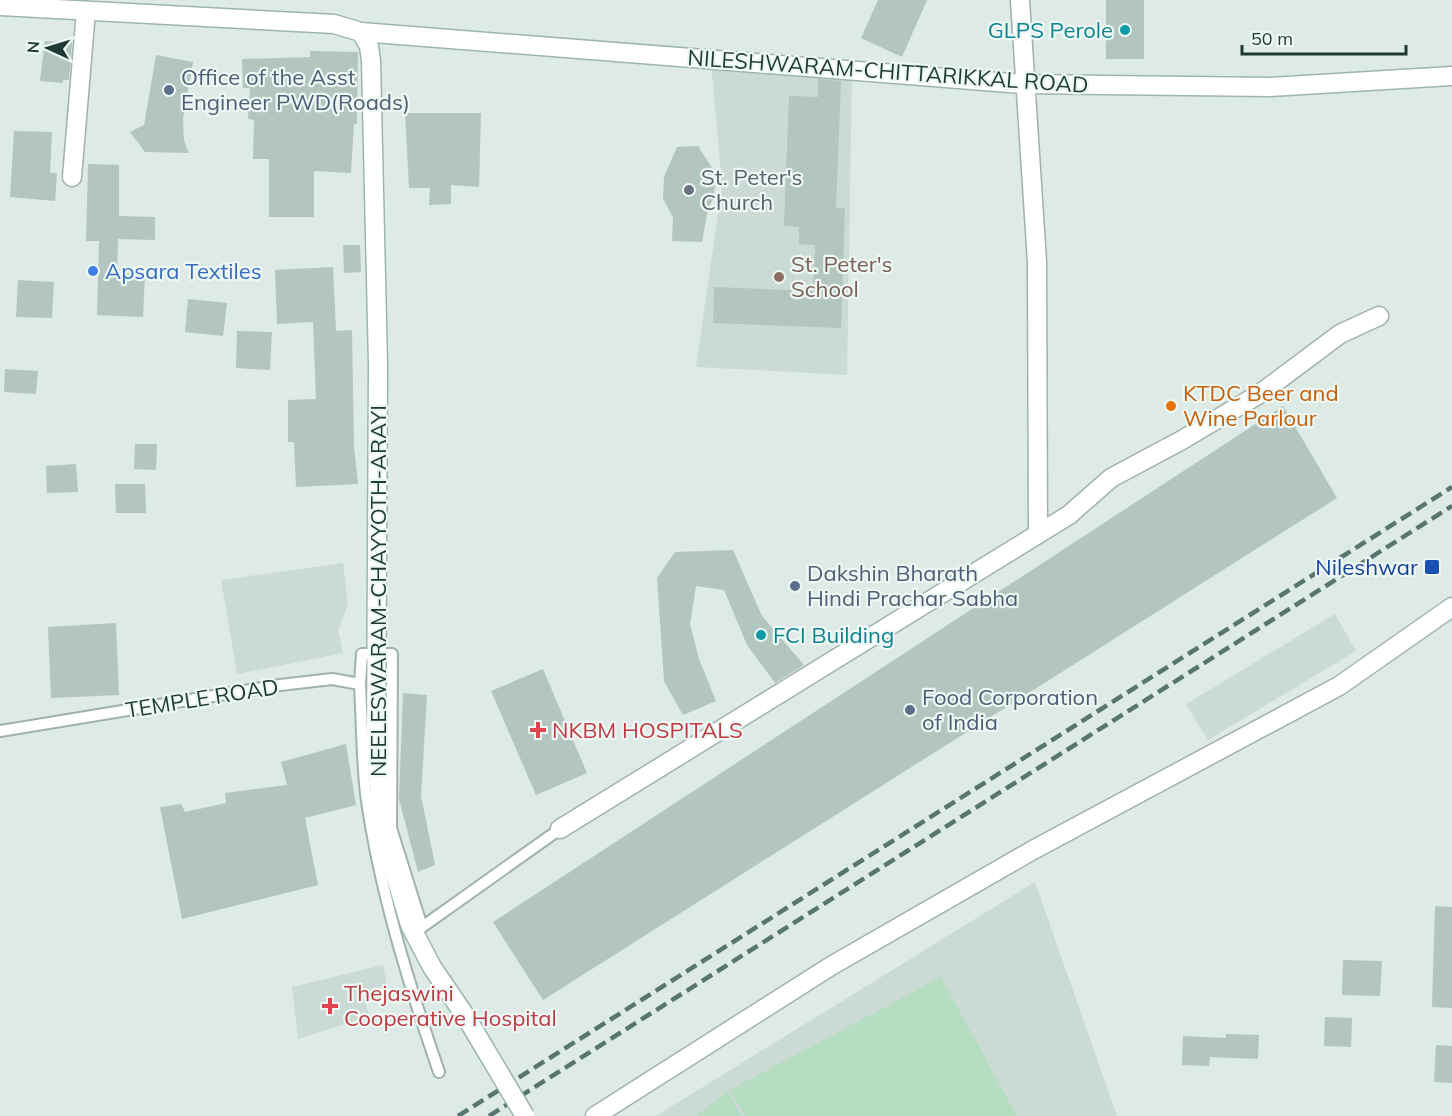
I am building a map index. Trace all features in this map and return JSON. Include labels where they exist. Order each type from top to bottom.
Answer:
[{"type":"street","points":[[1020,0],[1023,84],[1037,262],[1038,534]]},
{"type":"street","name":"NILESHWARAM-CHITTARIKKAL ROAD","points":[[0,6],[334,24],[361,32],[1023,84],[1270,87],[1452,76]]},
{"type":"street","points":[[72,177],[86,11]]},
{"type":"street","name":"NEELESWARAM-CHAYYOTH-ARAYI","points":[[361,32],[369,46],[371,61],[378,365],[376,744],[383,834],[410,925],[432,967],[466,1017],[525,1116]]},
{"type":"street","points":[[560,829],[1069,515],[1111,478],[1182,441],[1261,393],[1340,334],[1379,316]]},
{"type":"street","points":[[596,1116],[851,955],[1033,850],[1339,686],[1452,607]]},
{"type":"lane","points":[[439,1072],[414,1000],[392,916],[366,794],[360,684],[362,654],[377,652],[392,654],[391,828],[422,927],[560,829]]},
{"type":"lane","name":"TEMPLE ROAD","points":[[0,731],[280,685],[332,679],[360,684]]},
{"type":"shaded area","name":"St. Peter's School","points":[[711,62],[852,73],[847,375],[696,367],[722,186]]},
{"type":"shaded area","points":[[343,563],[348,604],[338,630],[343,653],[237,674],[221,580]]},
{"type":"shaded area","points":[[1335,614],[1356,651],[1208,740],[1186,704]]},
{"type":"shaded area","points":[[1035,882],[1117,1116],[656,1116]]},
{"type":"shaded area","name":"Thejaswini Cooperative Hospital","points":[[383,965],[387,985],[362,996],[370,1016],[298,1039],[292,987]]},
{"type":"green space","points":[[941,977],[1017,1116],[745,1116],[730,1090]]},
{"type":"green space","points":[[727,1091],[741,1116],[697,1116]]},
{"type":"building","points":[[878,0],[927,0],[902,57],[861,38]]},
{"type":"building","name":"GLPS Perole","points":[[1106,0],[1144,0],[1144,59],[1106,59]]},
{"type":"building","points":[[45,41],[72,42],[69,80],[63,80],[63,83],[40,81]]},
{"type":"building","points":[[310,51],[358,52],[357,124],[354,124],[351,173],[314,171],[314,217],[269,217],[269,159],[253,159],[254,120],[248,119],[250,88],[243,88],[242,59],[310,57]]},
{"type":"building","name":"Office of the Asst Engineer PWD(Roads)","points":[[156,55],[193,62],[183,119],[184,141],[189,153],[145,152],[130,132],[144,125]]},
{"type":"building","name":"St. Peter's School","points":[[818,79],[841,81],[836,208],[845,208],[841,328],[713,323],[714,287],[813,291],[815,245],[799,244],[799,227],[784,226],[789,96],[818,97]]},
{"type":"building","points":[[405,113],[481,113],[479,187],[451,185],[451,204],[429,205],[430,188],[409,188]]},
{"type":"building","points":[[14,131],[52,132],[50,173],[57,173],[55,201],[10,197]]},
{"type":"building","name":"St. Peter's Church","points":[[698,146],[711,166],[715,182],[714,197],[708,209],[702,242],[672,241],[673,217],[663,199],[664,177],[677,147]]},
{"type":"building","points":[[88,164],[119,165],[119,216],[155,217],[155,240],[118,239],[117,273],[145,274],[143,317],[97,315],[99,241],[86,241]]},
{"type":"building","points":[[343,245],[360,245],[361,272],[344,273]]},
{"type":"building","points":[[333,267],[336,331],[352,330],[354,447],[358,484],[296,487],[294,442],[288,442],[288,400],[316,399],[313,322],[277,324],[275,270]]},
{"type":"building","points":[[18,280],[54,282],[52,318],[16,317]]},
{"type":"building","points":[[188,299],[227,303],[223,336],[185,332]]},
{"type":"building","points":[[237,331],[272,332],[270,370],[236,368]]},
{"type":"building","points":[[5,369],[38,371],[36,394],[4,392]]},
{"type":"building","name":"Food Corporation of India","points":[[1283,406],[1337,498],[543,1000],[493,922]]},
{"type":"building","points":[[135,444],[157,444],[156,470],[134,469]]},
{"type":"building","points":[[76,464],[78,492],[47,493],[46,466]]},
{"type":"building","points":[[115,484],[145,484],[146,513],[116,513]]},
{"type":"building","name":"FCI Building","points":[[733,550],[762,616],[804,665],[775,683],[747,645],[724,590],[696,586],[690,624],[699,659],[716,701],[683,715],[664,681],[657,578],[675,552]]},
{"type":"building","points":[[116,623],[119,695],[51,698],[48,627]]},
{"type":"building","name":"NKBM HOSPITALS","points":[[543,669],[587,773],[536,795],[491,691]]},
{"type":"building","points":[[403,693],[427,695],[421,796],[435,865],[418,872],[399,799]]},
{"type":"building","points":[[346,744],[356,805],[305,818],[318,885],[182,919],[160,807],[181,804],[185,812],[226,803],[225,793],[287,785],[281,762]]},
{"type":"building","points":[[1435,906],[1452,907],[1452,1008],[1432,1007]]},
{"type":"building","points":[[1343,960],[1382,961],[1380,996],[1342,995]]},
{"type":"building","points":[[1325,1017],[1352,1018],[1351,1047],[1324,1046]]},
{"type":"building","points":[[1226,1034],[1259,1035],[1258,1059],[1210,1057],[1209,1066],[1182,1065],[1183,1036],[1226,1038]]},
{"type":"building","points":[[1436,1045],[1452,1046],[1452,1083],[1434,1082]]},
{"type":"railway","points":[[458,1116],[1452,487]]},
{"type":"railway","points":[[489,1116],[1452,506]]},
{"type":"place","name":"GLPS Perole","points":[[1125,30]]},
{"type":"place","name":"Office of the Asst Engineer PWD(Roads)","points":[[169,90]]},
{"type":"place","name":"St. Peter's Church","points":[[689,190]]},
{"type":"place","name":"Apsara Textiles","points":[[93,271]]},
{"type":"place","name":"St. Peter's School","points":[[779,277]]},
{"type":"place","name":"KTDC Beer and Wine Parlour","points":[[1171,406]]},
{"type":"place","name":"Nileshwar","points":[[1432,567]]},
{"type":"place","name":"Dakshin Bharath Hindi Prachar Sabha","points":[[795,586]]},
{"type":"place","name":"FCI Building","points":[[761,635]]},
{"type":"place","name":"Food Corporation of India","points":[[910,710]]},
{"type":"place","name":"NKBM HOSPITALS","points":[[538,730]]},
{"type":"place","name":"Thejaswini Cooperative Hospital","points":[[330,1006]]}]
